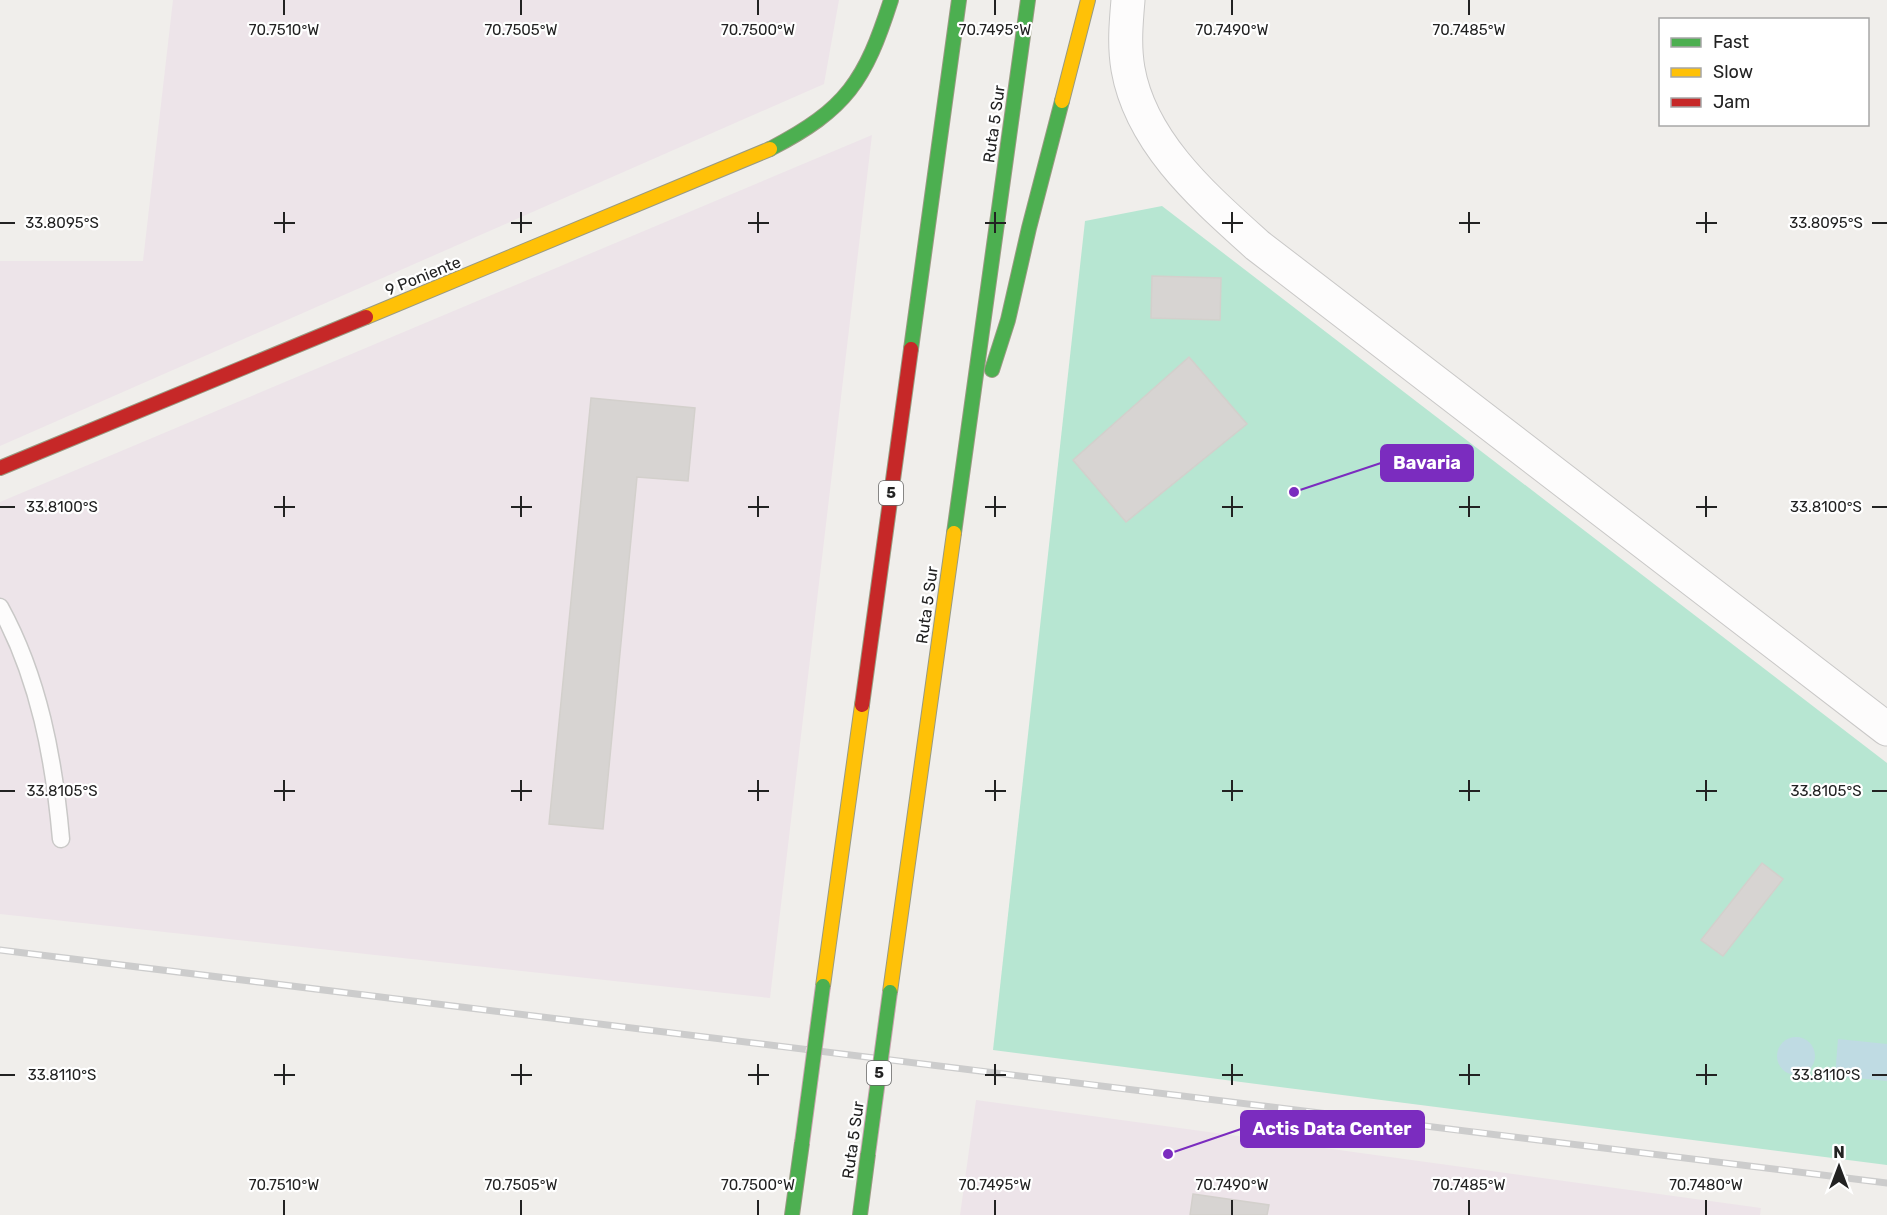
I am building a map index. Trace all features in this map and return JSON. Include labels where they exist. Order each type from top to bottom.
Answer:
[{"type":"main road","name":"9 Poniente","points":[[0,468],[759,155],[818,122],[849,95],[867,67],[880,38],[891,0]]},
{"type":"main road","name":"5","points":[[792,1215],[959,0]]},
{"type":"main road","name":"Ruta 5 Sur","points":[[860,1215],[1028,0]]},
{"type":"main road","points":[[964,461],[1008,320],[1029,228],[1089,0]]},
{"type":"street","points":[[1128,0],[1126,48],[1128,69],[1138,101],[1173,161],[1213,205],[1257,245],[1887,729]]},
{"type":"lane","points":[[0,607],[21,651],[37,697],[49,744],[57,791],[61,839]]},
{"type":"shaded area","points":[[173,0],[839,0],[824,84],[0,446],[0,261],[143,261]]},
{"type":"shaded area","points":[[872,135],[770,998],[0,914],[0,502]]},
{"type":"shaded area","points":[[976,1100],[1761,1208],[1760,1215],[960,1215]]},
{"type":"green space","points":[[1162,206],[1887,763],[1887,1165],[993,1050],[1085,221]]},
{"type":"water","points":[[1796,1037],[1809,1043],[1815,1056],[1809,1069],[1796,1075],[1783,1069],[1777,1056],[1783,1043]]},
{"type":"water","points":[[1838,1039],[1887,1044],[1887,1081],[1835,1076]]},
{"type":"building","points":[[1152,276],[1221,278],[1220,320],[1151,318]]},
{"type":"building","points":[[1189,357],[1247,424],[1126,522],[1073,460]]},
{"type":"building","points":[[591,398],[695,408],[688,481],[637,477],[603,829],[549,824]]},
{"type":"building","points":[[1762,863],[1783,879],[1723,956],[1701,940]]},
{"type":"building","points":[[1193,1194],[1269,1205],[1267,1215],[1190,1215]]},
{"type":"railway","points":[[0,950],[1887,1183]]},
{"type":"traffic: fast","points":[[770,149],[818,120],[850,90],[872,52],[891,0]]},
{"type":"traffic: fast","points":[[911,349],[959,0]]},
{"type":"traffic: fast","points":[[954,533],[1028,0]]},
{"type":"traffic: fast","points":[[992,370],[1008,320],[1062,101]]},
{"type":"traffic: fast","points":[[802,1143],[823,986]]},
{"type":"traffic: fast","points":[[868,1154],[890,992]]},
{"type":"traffic: fast","points":[[792,1215],[802,1143]]},
{"type":"traffic: fast","points":[[860,1215],[868,1154]]},
{"type":"traffic: slow","points":[[1062,101],[1088,0]]},
{"type":"traffic: slow","points":[[366,317],[770,149]]},
{"type":"traffic: slow","points":[[890,992],[954,533]]},
{"type":"traffic: slow","points":[[823,986],[862,705]]},
{"type":"traffic: jam","points":[[0,468],[366,317]]},
{"type":"traffic: jam","points":[[862,705],[911,349]]},
{"type":"place","name":"Bavaria","points":[[1294,492]]},
{"type":"place","name":"Actis Data Center","points":[[1168,1154]]}]
